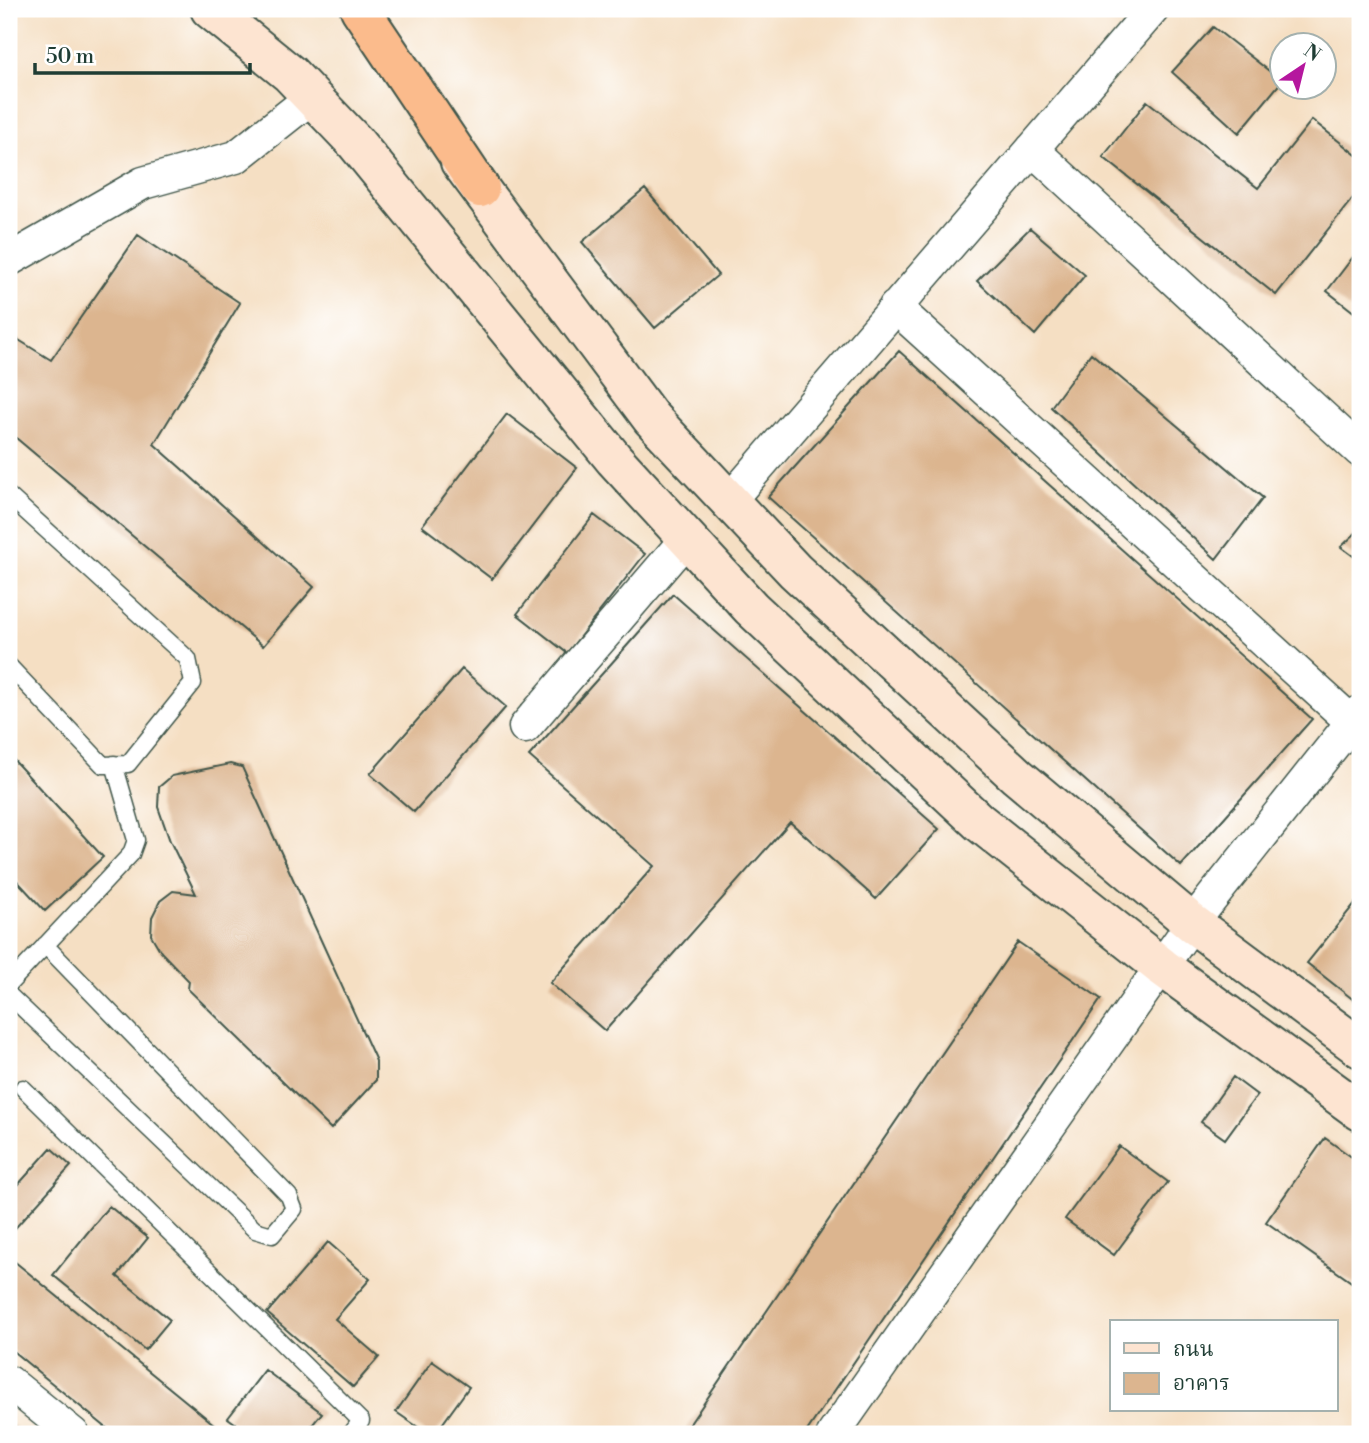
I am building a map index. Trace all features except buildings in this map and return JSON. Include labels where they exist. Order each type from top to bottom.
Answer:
[{"type":"highway","points":[[360,9],[480,188]]},
{"type":"main road","points":[[210,9],[290,74],[355,142],[614,458],[751,608],[979,822],[1163,967],[1360,1111]]},
{"type":"main road","points":[[341,9],[480,188],[651,418],[795,571],[1017,776],[1192,923],[1360,1048]]},
{"type":"street","points":[[729,501],[1153,9]]},
{"type":"street","points":[[9,260],[143,183],[236,157],[312,97]]},
{"type":"street","points":[[1032,149],[1360,451]]},
{"type":"street","points":[[833,1434],[1192,923],[1356,717],[895,307]]},
{"type":"street","points":[[525,727],[687,538]]},
{"type":"street","points":[[9,1382],[73,1434]]},
{"type":"lane","points":[[9,496],[188,659],[193,683],[128,764],[103,765],[9,666]]},
{"type":"lane","points":[[9,984],[131,855],[135,840],[134,831],[114,764]]},
{"type":"lane","points":[[9,995],[255,1230],[272,1235],[294,1209],[289,1195],[45,945]]},
{"type":"lane","points":[[23,1088],[361,1421],[351,1434]]}]
